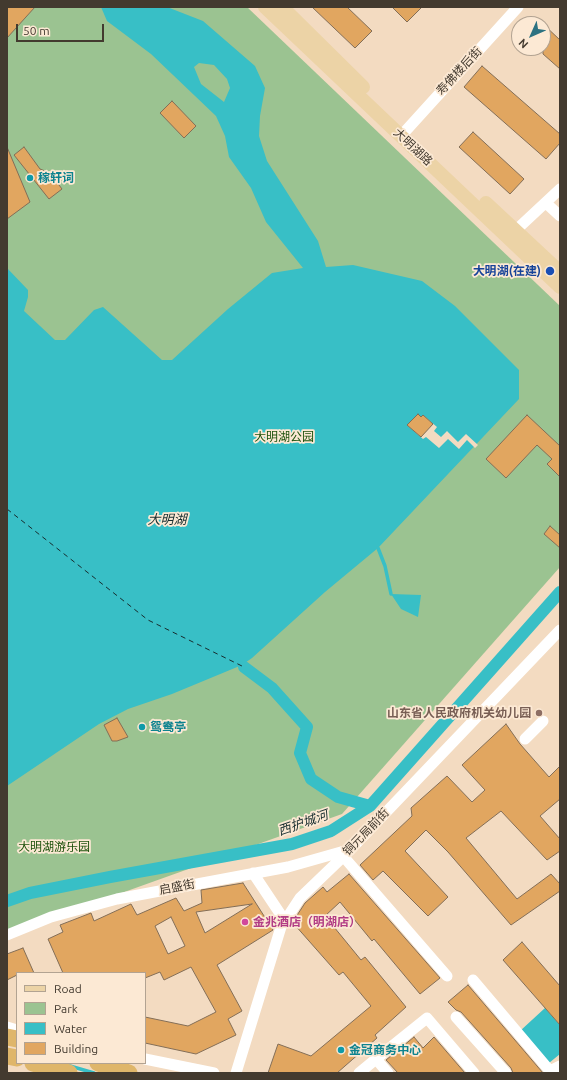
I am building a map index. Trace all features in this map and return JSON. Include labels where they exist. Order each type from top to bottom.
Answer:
[{"type":"highway","points":[[37,1064],[69,1073]]},
{"type":"highway","points":[[101,1064],[129,1073]]},
{"type":"main road","name":"大明湖路","points":[[266,7],[304,46],[404,132],[560,272]]},
{"type":"main road","name":"大明湖路","points":[[282,7],[404,132],[560,287]]},
{"type":"street","name":"寿佛楼后街","points":[[404,132],[518,7]]},
{"type":"street","points":[[516,231],[560,189]]},
{"type":"street","points":[[546,203],[560,216]]},
{"type":"street","name":"铜元局前街","points":[[236,1073],[281,927],[300,898],[347,853],[560,630]]},
{"type":"street","points":[[525,739],[543,721]]},
{"type":"street","points":[[347,853],[447,976]]},
{"type":"street","name":"启盛街","points":[[7,936],[52,917],[117,899],[288,867],[347,853]]},
{"type":"street","points":[[253,873],[285,921]]},
{"type":"street","points":[[473,980],[553,1070]]},
{"type":"street","points":[[456,1017],[506,1073]]},
{"type":"street","points":[[359,1073],[427,1018],[474,1073]]},
{"type":"street","points":[[146,1058],[214,1073]]},
{"type":"street","points":[[376,1060],[388,1073]]},
{"type":"green space","name":"大明湖公园","points":[[7,7],[247,7],[560,306],[560,567],[342,814],[7,934]]},
{"type":"water","name":"大明湖","points":[[101,7],[167,7],[203,21],[255,66],[265,88],[260,116],[259,136],[267,161],[318,241],[326,267],[353,265],[422,281],[455,306],[519,370],[519,399],[378,548],[325,592],[252,658],[242,665],[172,694],[128,709],[99,724],[7,786],[7,268],[28,290],[28,297],[24,311],[55,340],[65,340],[94,310],[103,307],[162,360],[172,360],[228,309],[272,273],[303,268],[266,222],[251,188],[229,157],[225,136],[216,116],[151,54],[107,21]],"holes":[[[199,63],[214,65],[227,79],[230,88],[224,102],[201,84],[194,67]]]},
{"type":"water","points":[[391,594],[421,595],[418,617],[401,609]]},
{"type":"water","points":[[545,1008],[560,1025],[560,1054],[549,1063],[520,1031]]},
{"type":"pier","points":[[418,414],[421,417],[423,415],[437,427],[434,431],[441,437],[447,431],[458,442],[466,434],[478,445],[475,448],[467,440],[459,449],[448,439],[439,448],[426,437],[423,439],[407,425]]},
{"type":"building","points":[[7,7],[35,7],[7,38]]},
{"type":"building","points":[[312,7],[347,7],[372,31],[355,48]]},
{"type":"building","points":[[392,7],[422,7],[407,22]]},
{"type":"building","points":[[551,32],[560,40],[560,69],[545,56],[551,56]]},
{"type":"building","points":[[482,66],[560,134],[560,143],[546,159],[464,87]]},
{"type":"building","points":[[172,101],[196,126],[184,138],[160,113]]},
{"type":"building","points":[[473,132],[524,179],[510,194],[459,147]]},
{"type":"building","points":[[7,147],[30,202],[7,219]]},
{"type":"building","points":[[24,147],[40,169],[50,173],[62,189],[49,199],[14,155]]},
{"type":"building","points":[[418,414],[421,417],[423,415],[433,424],[421,437],[407,425]]},
{"type":"building","points":[[527,415],[560,446],[560,477],[547,464],[552,459],[537,445],[506,478],[486,459]]},
{"type":"building","points":[[550,526],[560,535],[560,548],[544,534]]},
{"type":"building","points":[[117,718],[128,737],[117,741],[112,741],[104,725]]},
{"type":"building","points":[[506,724],[520,744],[549,777],[560,766],[560,799],[540,816],[560,839],[560,851],[547,860],[501,811],[466,838],[517,899],[551,874],[560,884],[560,891],[511,925],[448,852],[426,830],[405,851],[448,897],[428,916],[383,871],[373,880],[360,865],[412,816],[411,808],[447,776],[472,802],[485,790],[462,765]]},
{"type":"building","points":[[349,874],[440,978],[420,994],[374,939],[372,941],[340,902],[325,916],[361,960],[365,957],[406,1007],[375,1035],[377,1038],[337,1073],[268,1073],[278,1044],[311,1056],[371,1006],[343,972],[339,975],[294,924],[294,920],[305,903],[323,887],[327,892]]},
{"type":"building","points":[[243,883],[273,930],[217,965],[242,1011],[228,1019],[236,1035],[196,1054],[146,1043],[146,1017],[188,1026],[216,1012],[191,967],[164,980],[160,972],[146,978],[146,972],[63,972],[48,939],[63,932],[60,925],[91,913],[94,921],[131,904],[137,915],[176,898],[184,911],[202,903],[201,890]],"holes":[[[252,904],[205,933],[196,912]],[[171,917],[185,946],[168,954],[155,926]]]},
{"type":"building","points":[[522,942],[560,986],[560,1025],[503,960]]},
{"type":"building","points":[[23,948],[34,972],[16,972],[16,976],[7,980],[7,954]]},
{"type":"building","points":[[468,985],[543,1073],[513,1073],[511,1068],[461,1012],[456,1010],[448,1002]]},
{"type":"building","points":[[414,1037],[423,1048],[434,1037],[465,1073],[398,1073],[386,1060]]},
{"type":"waterway","points":[[378,548],[385,566],[391,594]]},
{"type":"waterway","name":"西护城河","points":[[7,901],[30,893],[292,844],[331,831],[370,806],[560,592]]},
{"type":"waterway","points":[[244,667],[272,688],[307,727],[300,753],[311,779],[338,797],[370,806]]},
{"type":"waterway","points":[[70,1066],[94,1073]]},
{"type":"ferry route","points":[[7,509],[148,620],[244,667]]},
{"type":"place","name":"稼轩词","points":[[30,178]]},
{"type":"place","name":"大明湖(在建)","points":[[550,271]]},
{"type":"place","name":"山东省人民政府机关幼儿园","points":[[539,713]]},
{"type":"place","name":"鸳鸯亭","points":[[142,727]]},
{"type":"place","name":"金兆酒店（明湖店）","points":[[245,922]]},
{"type":"place","name":"金冠商务中心","points":[[341,1050]]},
{"type":"park label","name":"大明湖游乐园","points":[[54,847]]}]
